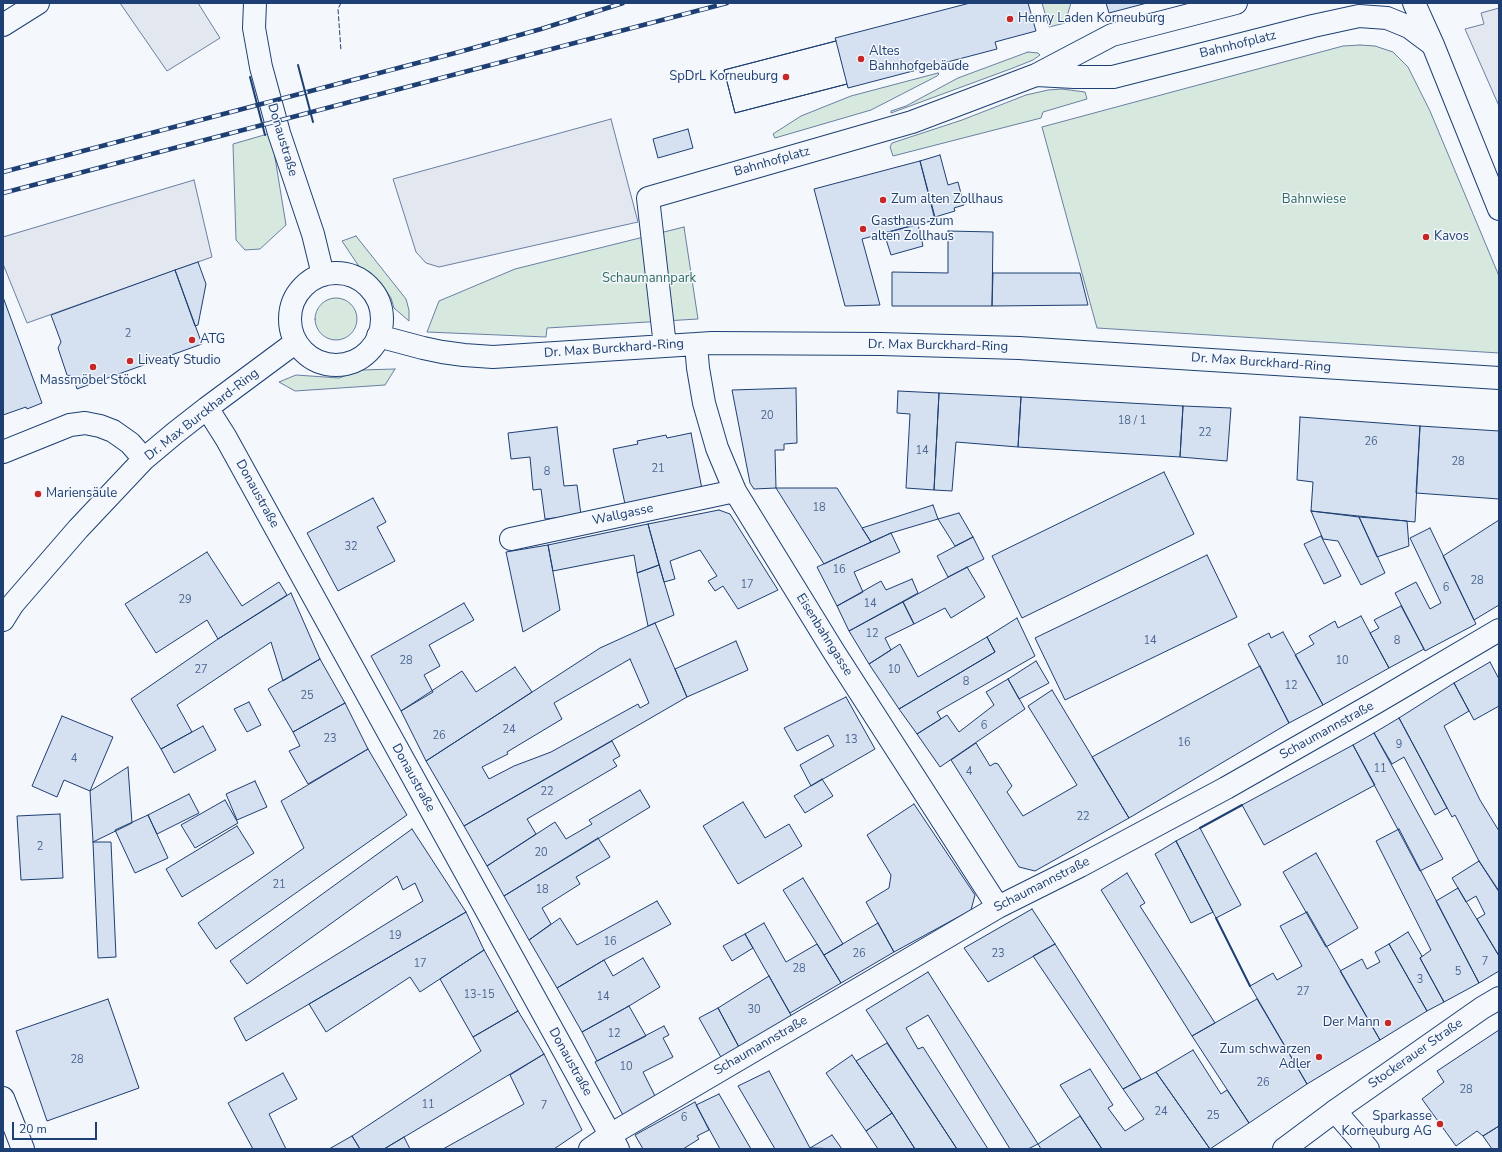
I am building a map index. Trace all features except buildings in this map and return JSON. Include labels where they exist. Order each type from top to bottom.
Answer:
[{"type":"street","points":[[3,25],[38,3]]},
{"type":"street","name":"Donaustraße","points":[[255,3],[254,28],[261,67],[279,133],[313,234],[323,275]]},
{"type":"street","name":"Bahnhofplatz","points":[[665,346],[648,198],[912,122],[1036,75],[1112,35],[1236,3]]},
{"type":"street","points":[[1414,3],[1433,45],[1499,209]]},
{"type":"street","name":"Bahnhofplatz","points":[[1036,75],[1113,77],[1313,26],[1359,16],[1387,18],[1398,22],[1409,27],[1433,45]]},
{"type":"street","points":[[333,273],[356,277],[366,284],[374,293],[379,302],[382,313],[381,326],[378,336],[372,347],[363,356],[352,362],[339,365],[327,364],[315,360],[305,353],[296,342],[291,329],[290,317],[292,305],[304,285],[323,275],[333,273]]},
{"type":"street","name":"Dr. Max Burckhard-Ring","points":[[378,336],[442,352],[493,357],[696,344],[881,344],[1019,348],[1499,378]]},
{"type":"street","name":"Dr. Max Burckhard-Ring","points":[[3,620],[13,604],[78,529],[144,459],[207,408],[296,342]]},
{"type":"street","name":"Eisenbahngasse","points":[[696,344],[698,368],[704,403],[718,448],[735,491],[834,652],[998,907]]},
{"type":"street","name":"Donaustraße","points":[[207,408],[226,438],[614,1142]]},
{"type":"street","points":[[3,452],[70,425],[85,423],[100,426],[113,431],[130,443],[144,459]]},
{"type":"street","name":"Wallgasse","points":[[511,539],[735,491]]},
{"type":"street","name":"Schaumannstraße","points":[[590,1149],[614,1142],[998,907],[1080,866],[1226,788],[1376,703],[1499,630]]},
{"type":"street","name":"Stockerauer Straße","points":[[1284,1149],[1335,1111],[1482,1008],[1499,998]]},
{"type":"street","points":[[3,1098],[23,1149]]},
{"type":"street","points":[[1335,1111],[1368,1149]]},
{"type":"green space","points":[[1042,3],[1071,3],[1065,23],[1049,27]]},
{"type":"green space","name":"Bahnwiese","points":[[1343,46],[1375,46],[1393,52],[1408,67],[1430,111],[1499,276],[1499,353],[1097,328],[1042,127]]},
{"type":"green space","points":[[1028,52],[1038,53],[1040,55],[1033,60],[1013,68],[891,113],[891,111],[906,106],[958,78]]},
{"type":"green space","points":[[938,73],[939,74],[937,76],[871,110],[775,138],[773,134],[801,116],[851,96]]},
{"type":"green space","points":[[1062,89],[1085,92],[1087,99],[1043,112],[1041,118],[893,156],[890,147],[892,143],[962,120],[1026,95],[1048,90]]},
{"type":"green space","points":[[271,133],[286,225],[260,249],[245,250],[236,240],[233,144]]},
{"type":"green space","name":"Schaumannpark","points":[[684,227],[698,319],[547,328],[546,337],[427,332],[439,301],[515,269]]},
{"type":"green space","points":[[356,236],[406,299],[409,310],[409,321],[394,308],[391,298],[381,283],[371,273],[360,268],[342,241]]},
{"type":"green space","points":[[336,298],[351,304],[357,319],[351,334],[336,340],[321,334],[315,319],[321,304]]},
{"type":"green space","points":[[395,369],[385,385],[295,391],[279,382],[296,375],[339,378],[361,370]]},
{"type":"shaded area","points":[[120,3],[198,3],[220,38],[167,71]]},
{"type":"shaded area","points":[[1499,8],[1499,106],[1465,29],[1484,24],[1481,13]]},
{"type":"shaded area","points":[[611,119],[638,222],[439,267],[426,263],[416,252],[393,179]]},
{"type":"shaded area","points":[[194,180],[212,257],[27,323],[3,264],[3,237]]},
{"type":"railway","points":[[3,172],[459,52],[541,29],[623,3]]},
{"type":"railway","points":[[3,193],[727,3]]},
{"type":"fence","points":[[341,3],[338,9],[341,51]]},
{"type":"wall","points":[[298,65],[313,122]]},
{"type":"wall","points":[[250,77],[265,135]]},
{"type":"wall","points":[[1200,828],[1242,805]]},
{"type":"wall","points":[[1216,918],[1250,986]]},
{"type":"place","name":"Henry Laden Korneuburg","points":[[1010,19]]},
{"type":"place","name":"Altes Bahnhofgebäude","points":[[861,59]]},
{"type":"place","name":"SpDrL Korneuburg","points":[[786,77]]},
{"type":"place","name":"Zum alten Zollhaus","points":[[883,200]]},
{"type":"place","name":"Gasthaus zum alten Zollhaus","points":[[863,229]]},
{"type":"place","name":"Kavos","points":[[1426,237]]},
{"type":"place","name":"ATG","points":[[192,340]]},
{"type":"place","name":"Liveaty Studio","points":[[130,361]]},
{"type":"place","name":"Massmöbel Stöckl","points":[[93,367]]},
{"type":"place","name":"Mariensäule","points":[[38,494]]},
{"type":"place","name":"Der Mann","points":[[1388,1023]]},
{"type":"place","name":"Zum schwarzen Adler","points":[[1319,1057]]},
{"type":"place","name":"Sparkasse Korneuburg AG","points":[[1440,1124]]}]
